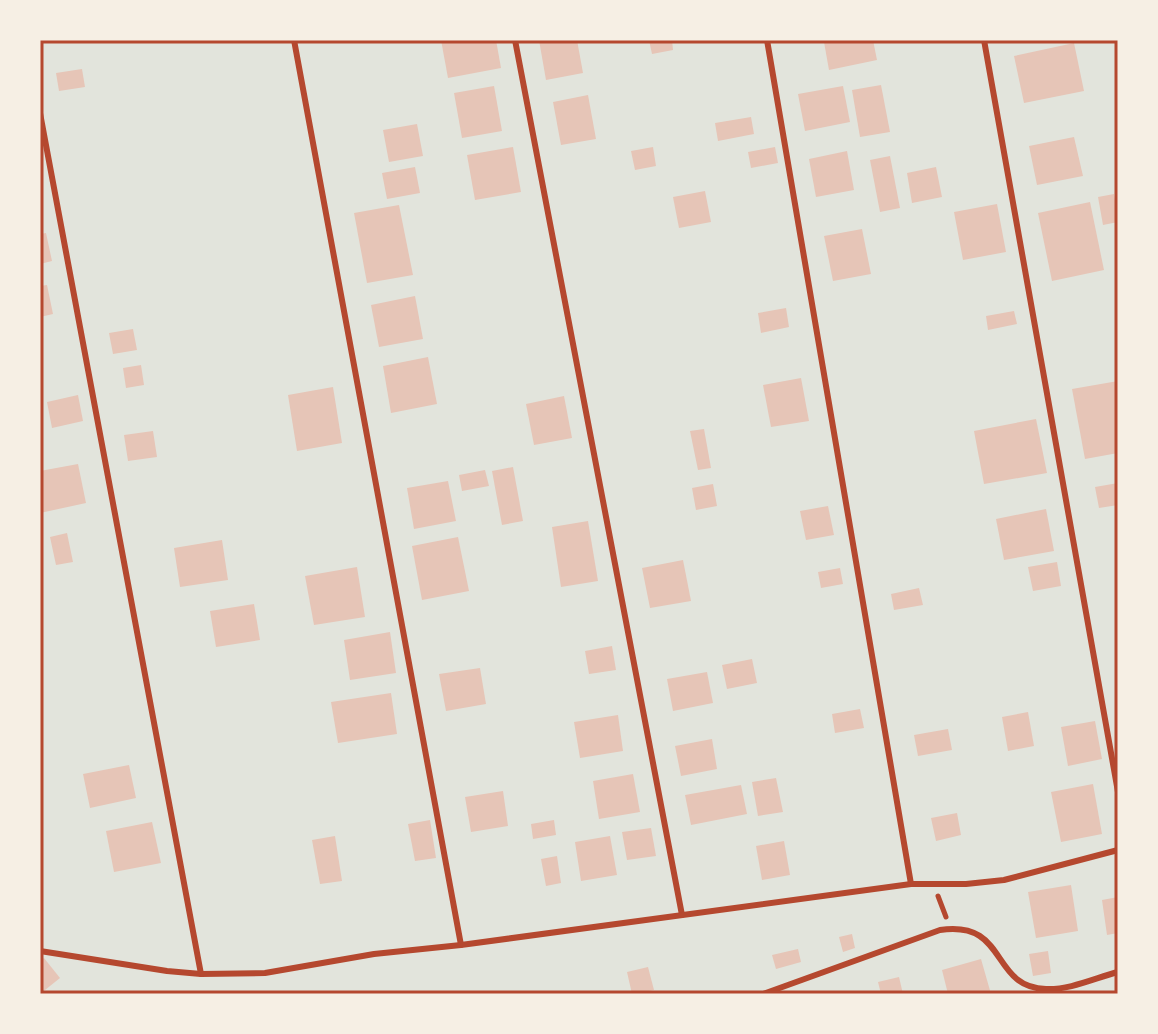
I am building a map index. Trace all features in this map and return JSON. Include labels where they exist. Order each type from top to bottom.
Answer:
[{"type":"lane","points":[[294,40],[461,945]]},
{"type":"lane","points":[[515,40],[682,915]]},
{"type":"lane","points":[[767,40],[911,884]]},
{"type":"lane","points":[[984,40],[1118,792]]},
{"type":"lane","points":[[40,113],[201,974]]},
{"type":"lane","points":[[40,951],[201,974],[265,973],[374,954],[911,884],[1004,880],[1118,850]]},
{"type":"lane","points":[[763,994],[940,930],[951,929],[984,938],[1001,958],[1010,976],[1033,987],[1060,987],[1118,972]]},
{"type":"path","points":[[934,884],[951,929]]},
{"type":"shaded area","points":[[40,40],[1118,40],[1118,994],[40,994]]},
{"type":"building","points":[[441,40],[496,40],[501,68],[448,78]]},
{"type":"building","points":[[539,40],[577,40],[583,73],[546,80]]},
{"type":"building","points":[[649,40],[672,40],[673,50],[652,54]]},
{"type":"building","points":[[873,40],[877,60],[829,70],[824,42]]},
{"type":"building","points":[[1074,43],[1084,91],[1024,103],[1014,56]]},
{"type":"building","points":[[82,69],[85,87],[59,91],[56,73]]},
{"type":"building","points":[[881,85],[890,132],[860,137],[852,90]]},
{"type":"building","points":[[494,86],[502,131],[462,138],[454,93]]},
{"type":"building","points":[[843,86],[850,122],[805,131],[798,94]]},
{"type":"building","points":[[588,95],[596,139],[561,145],[553,102]]},
{"type":"building","points":[[751,117],[754,134],[718,141],[715,123]]},
{"type":"building","points":[[417,124],[423,156],[389,162],[383,130]]},
{"type":"building","points":[[1074,137],[1083,176],[1037,185],[1029,146]]},
{"type":"building","points":[[513,147],[521,192],[475,200],[467,155]]},
{"type":"building","points":[[653,147],[656,166],[635,170],[631,151]]},
{"type":"building","points":[[775,147],[778,163],[751,168],[748,152]]},
{"type":"building","points":[[847,151],[854,190],[816,197],[809,159]]},
{"type":"building","points":[[890,156],[900,208],[880,212],[870,160]]},
{"type":"building","points":[[415,167],[420,193],[387,199],[382,173]]},
{"type":"building","points":[[936,167],[942,197],[912,203],[907,173]]},
{"type":"building","points":[[705,191],[711,222],[679,228],[673,197]]},
{"type":"building","points":[[1114,194],[1118,222],[1103,225],[1098,197]]},
{"type":"building","points":[[1090,202],[1104,270],[1052,281],[1038,213]]},
{"type":"building","points":[[997,204],[1006,252],[963,260],[954,212]]},
{"type":"building","points":[[399,205],[413,275],[367,283],[354,213]]},
{"type":"building","points":[[862,229],[871,274],[833,281],[824,236]]},
{"type":"building","points":[[46,233],[52,261],[40,264],[40,234]]},
{"type":"building","points":[[47,285],[53,314],[40,317],[40,286]]},
{"type":"building","points":[[415,296],[423,339],[379,347],[371,305]]},
{"type":"building","points":[[786,308],[789,327],[761,333],[758,313]]},
{"type":"building","points":[[1014,311],[1017,324],[988,330],[986,316]]},
{"type":"building","points":[[133,329],[137,350],[113,354],[109,333]]},
{"type":"building","points":[[428,357],[437,404],[391,413],[383,366]]},
{"type":"building","points":[[141,365],[144,385],[126,388],[123,368]]},
{"type":"building","points":[[801,378],[809,421],[771,427],[763,385]]},
{"type":"building","points":[[1118,381],[1118,453],[1085,459],[1072,389]]},
{"type":"building","points":[[333,387],[342,443],[297,451],[288,395]]},
{"type":"building","points":[[78,395],[83,421],[52,428],[47,402]]},
{"type":"building","points":[[564,396],[572,438],[534,445],[526,404]]},
{"type":"building","points":[[1036,419],[1047,473],[984,484],[974,431]]},
{"type":"building","points":[[704,429],[711,468],[698,470],[690,431]]},
{"type":"building","points":[[153,431],[157,457],[128,461],[124,435]]},
{"type":"building","points":[[78,464],[86,503],[40,513],[40,471]]},
{"type":"building","points":[[513,467],[523,521],[502,525],[492,471]]},
{"type":"building","points":[[485,470],[489,486],[462,491],[459,475]]},
{"type":"building","points":[[448,481],[456,521],[414,529],[407,488]]},
{"type":"building","points":[[1118,483],[1118,505],[1099,508],[1095,487]]},
{"type":"building","points":[[713,484],[717,506],[696,510],[692,488]]},
{"type":"building","points":[[828,506],[834,535],[806,540],[800,511]]},
{"type":"building","points":[[1046,509],[1054,551],[1004,560],[996,519]]},
{"type":"building","points":[[588,521],[598,581],[561,587],[552,527]]},
{"type":"building","points":[[67,533],[73,562],[56,565],[50,537]]},
{"type":"building","points":[[458,537],[469,591],[422,600],[412,546]]},
{"type":"building","points":[[222,540],[228,580],[180,587],[174,548]]},
{"type":"building","points":[[683,560],[691,601],[650,608],[642,568]]},
{"type":"building","points":[[1057,562],[1061,586],[1033,591],[1028,567]]},
{"type":"building","points":[[357,567],[365,617],[314,625],[305,576]]},
{"type":"building","points":[[840,568],[843,584],[821,588],[818,572]]},
{"type":"building","points":[[919,588],[923,605],[894,610],[891,594]]},
{"type":"building","points":[[254,604],[260,640],[216,647],[210,611]]},
{"type":"building","points":[[390,632],[396,673],[350,680],[344,640]]},
{"type":"building","points":[[612,646],[616,670],[589,674],[585,651]]},
{"type":"building","points":[[752,659],[757,683],[727,689],[722,665]]},
{"type":"building","points":[[480,668],[486,704],[446,711],[439,674]]},
{"type":"building","points":[[707,672],[713,703],[673,711],[667,679]]},
{"type":"building","points":[[391,693],[397,734],[338,743],[331,702]]},
{"type":"building","points":[[860,709],[864,728],[835,733],[832,714]]},
{"type":"building","points":[[1028,712],[1034,746],[1008,751],[1002,717]]},
{"type":"building","points":[[618,715],[623,751],[580,758],[574,722]]},
{"type":"building","points":[[1095,721],[1102,759],[1068,766],[1061,727]]},
{"type":"building","points":[[948,729],[952,750],[918,756],[914,735]]},
{"type":"building","points":[[712,739],[717,769],[681,776],[675,746]]},
{"type":"building","points":[[129,765],[136,798],[90,808],[83,774]]},
{"type":"building","points":[[633,774],[640,812],[599,819],[593,781]]},
{"type":"building","points":[[776,778],[783,812],[758,816],[752,782]]},
{"type":"building","points":[[1093,784],[1102,834],[1061,842],[1051,792]]},
{"type":"building","points":[[741,785],[747,814],[691,825],[685,795]]},
{"type":"building","points":[[503,791],[508,826],[471,832],[465,797]]},
{"type":"building","points":[[957,813],[961,835],[936,841],[931,818]]},
{"type":"building","points":[[430,820],[436,858],[415,861],[408,824]]},
{"type":"building","points":[[554,820],[556,835],[533,839],[531,824]]},
{"type":"building","points":[[152,822],[161,863],[114,872],[106,831]]},
{"type":"building","points":[[651,828],[656,856],[627,860],[622,832]]},
{"type":"building","points":[[335,836],[342,881],[320,884],[312,840]]},
{"type":"building","points":[[610,836],[617,875],[581,881],[575,842]]},
{"type":"building","points":[[784,841],[790,875],[762,880],[756,846]]},
{"type":"building","points":[[557,856],[561,883],[546,886],[541,859]]},
{"type":"building","points":[[1071,885],[1078,931],[1036,938],[1028,892]]},
{"type":"building","points":[[1118,897],[1118,933],[1107,935],[1102,900]]},
{"type":"building","points":[[852,934],[855,948],[843,952],[839,937]]},
{"type":"building","points":[[798,949],[801,962],[776,969],[772,955]]},
{"type":"building","points":[[1048,951],[1051,973],[1033,976],[1029,954]]},
{"type":"building","points":[[44,958],[60,978],[40,994],[40,961]]},
{"type":"building","points":[[981,959],[991,994],[948,994],[942,970]]},
{"type":"building","points":[[648,967],[654,990],[632,994],[627,972]]},
{"type":"building","points":[[899,977],[903,994],[881,994],[878,982]]}]
